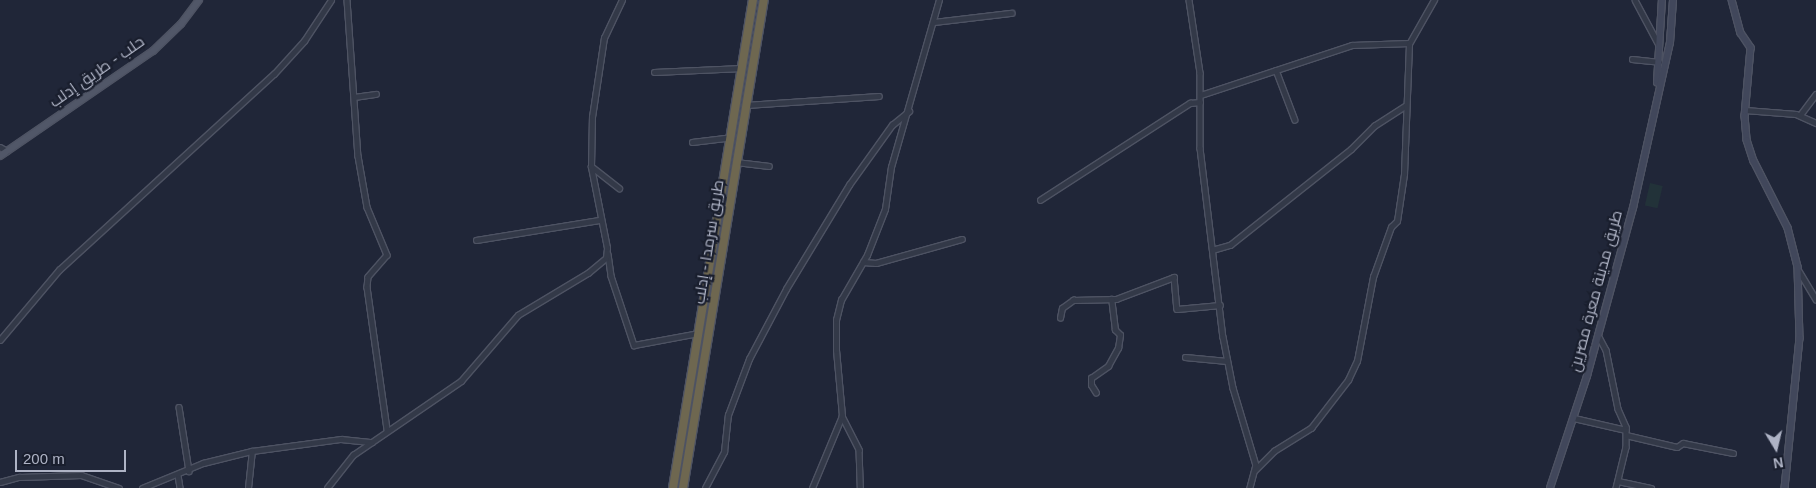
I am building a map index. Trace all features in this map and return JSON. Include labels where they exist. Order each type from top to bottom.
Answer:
[{"type":"highway","name":"طريق سرمدا - إدلب","points":[[673,488],[753,0]]},
{"type":"highway","name":"طريق سرمدا - إدلب","points":[[683,488],[764,0]]},
{"type":"highway","points":[[683,433],[692,434]]},
{"type":"main road","name":"حلب - طريق إدلب","points":[[0,156],[153,51],[182,24],[199,0]]},
{"type":"main road","name":"طريق مدينة معرة مصرين","points":[[1656,98],[1662,0]]},
{"type":"main road","name":"طريق مدينة معرة مصرين","points":[[1550,488],[1574,418],[1633,208],[1656,98],[1670,43],[1673,0]]},
{"type":"main road","points":[[1732,0],[1741,33],[1752,48],[1745,110],[1746,140],[1754,161],[1788,228],[1798,267],[1800,338],[1785,488]]},
{"type":"street","points":[[0,340],[59,270],[274,74],[304,41],[331,0]]},
{"type":"street","points":[[347,0],[358,156],[367,207],[387,255],[368,277],[367,287],[387,430]]},
{"type":"street","points":[[622,0],[604,38],[597,71],[591,166],[611,276],[634,345],[699,333]]},
{"type":"street","points":[[860,488],[859,450],[842,416],[836,320],[841,300],[863,262],[885,209],[891,167],[910,110],[939,0]]},
{"type":"street","points":[[1189,0],[1201,95],[1200,148],[1212,250],[1228,361],[1249,435],[1255,470],[1250,488]]},
{"type":"street","points":[[1255,470],[1274,450],[1310,428],[1348,380],[1357,361],[1373,277],[1388,236],[1397,221],[1404,174],[1405,106],[1410,42],[1434,0]]},
{"type":"street","points":[[1635,0],[1659,45]]},
{"type":"street","points":[[934,22],[1011,13]]},
{"type":"street","points":[[1201,95],[1352,45],[1410,42]]},
{"type":"street","points":[[1632,59],[1658,62]]},
{"type":"street","points":[[654,72],[742,68]]},
{"type":"street","points":[[1276,70],[1295,120]]},
{"type":"street","points":[[354,96],[376,94]]},
{"type":"street","points":[[1800,115],[1816,94]]},
{"type":"street","points":[[746,104],[879,96]]},
{"type":"street","points":[[1040,200],[1190,103],[1200,102]]},
{"type":"street","points":[[1212,250],[1230,245],[1351,149],[1374,126],[1405,106]]},
{"type":"street","points":[[705,488],[724,452],[728,415],[749,359],[786,289],[850,185],[892,125],[910,110]]},
{"type":"street","points":[[1745,110],[1800,115],[1806,121],[1816,123]]},
{"type":"street","points":[[692,142],[731,137]]},
{"type":"street","points":[[0,147],[6,151]]},
{"type":"street","points":[[736,162],[769,166]]},
{"type":"street","points":[[591,166],[619,188]]},
{"type":"street","points":[[476,240],[600,220]]},
{"type":"street","points":[[863,262],[876,263],[962,238]]},
{"type":"street","points":[[327,488],[341,467],[387,430],[461,381],[518,315],[596,267],[607,253]]},
{"type":"street","points":[[1798,267],[1816,299]]},
{"type":"street","points":[[1060,318],[1062,308],[1073,300],[1111,299],[1174,276],[1177,309],[1220,305]]},
{"type":"street","points":[[1096,393],[1091,385],[1094,373],[1108,366],[1118,348],[1120,335],[1115,330],[1111,299]]},
{"type":"street","points":[[1597,334],[1606,350],[1618,409],[1626,432],[1616,488]]},
{"type":"street","points":[[1184,357],[1228,361]]},
{"type":"street","points":[[180,407],[189,471]]},
{"type":"street","points":[[812,488],[842,416]]},
{"type":"street","points":[[1574,418],[1677,447],[1683,444],[1733,453]]},
{"type":"street","points":[[142,488],[178,476],[203,463],[252,451],[341,439],[372,442]]},
{"type":"street","points":[[248,488],[247,470],[252,451]]},
{"type":"street","points":[[0,482],[19,477],[81,475],[119,488]]},
{"type":"street","points":[[178,476],[180,488]]},
{"type":"street","points":[[1618,481],[1651,488]]},
{"type":"shaded area","points":[[1650,183],[1663,186],[1657,208],[1645,205]]}]
